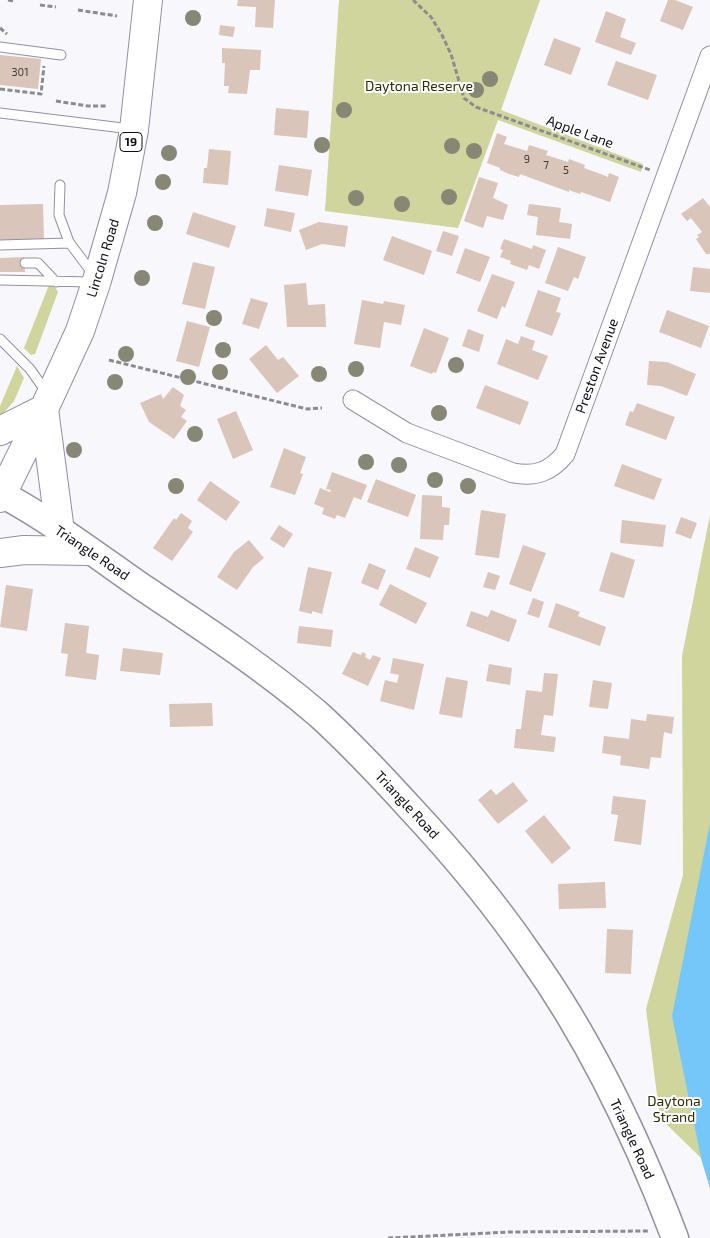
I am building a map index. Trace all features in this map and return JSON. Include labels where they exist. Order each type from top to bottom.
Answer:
[{"type":"main road","name":"Lincoln Road","points":[[1,495],[47,403],[80,331],[97,281],[122,194],[134,130],[148,0]]},
{"type":"main road","points":[[0,431],[47,403],[60,531]]},
{"type":"main road","name":"Triangle Road","points":[[1,495],[60,531],[218,638],[297,698],[318,715],[387,782],[449,850],[531,955],[573,1022],[607,1084],[641,1156],[673,1234]]},
{"type":"main road","points":[[0,553],[24,550],[88,551]]},
{"type":"street","name":"Preston Avenue","points":[[353,400],[407,433],[513,473],[528,476],[543,472],[557,464],[565,454],[710,56]]},
{"type":"lane","points":[[0,47],[61,55]]},
{"type":"lane","points":[[0,113],[134,130]]},
{"type":"lane","points":[[60,185],[59,215],[70,243],[97,281]]},
{"type":"lane","points":[[0,245],[70,243]]},
{"type":"lane","points":[[25,263],[38,263],[56,282]]},
{"type":"lane","points":[[0,280],[97,281]]},
{"type":"lane","points":[[0,338],[30,369],[47,403]]},
{"type":"path","points":[[8,0],[15,1]]},
{"type":"path","name":"Apple Lane","points":[[414,0],[431,16],[442,35],[451,54],[464,98],[476,106],[654,172]]},
{"type":"path","points":[[40,4],[56,7]]},
{"type":"path","points":[[78,10],[117,16]]},
{"type":"path","points":[[0,90],[41,94],[45,58]]},
{"type":"path","points":[[56,102],[107,106]]},
{"type":"path","points":[[109,360],[307,409],[322,408]]},
{"type":"path","points":[[388,1238],[508,1232],[673,1234]]},
{"type":"green space","name":"Daytona Reserve","points":[[339,0],[540,0],[501,110],[643,164],[641,172],[498,120],[458,228],[325,211]]},
{"type":"green space","points":[[49,285],[55,287],[58,292],[35,354],[31,355],[24,348]]},
{"type":"green space","points":[[17,366],[24,378],[14,401],[0,417],[0,406]]},
{"type":"green space","name":"Daytona Strand","points":[[710,515],[710,1188],[701,1158],[660,1118],[646,1009],[683,875],[682,656]]},
{"type":"water","points":[[710,823],[710,1188],[701,1158],[672,1016]]},
{"type":"building","points":[[238,0],[275,0],[273,28],[255,27],[256,7],[237,6]]},
{"type":"building","points":[[668,0],[675,0],[693,7],[683,30],[660,21]]},
{"type":"building","points":[[606,11],[626,19],[620,37],[636,43],[631,55],[595,42]]},
{"type":"building","points":[[220,25],[235,27],[233,37],[219,35]]},
{"type":"building","points":[[554,38],[581,48],[571,75],[544,65]]},
{"type":"building","points":[[222,48],[261,50],[260,70],[250,70],[247,94],[228,93],[229,86],[224,86],[225,63],[222,63]]},
{"type":"building","points":[[0,55],[41,59],[38,89],[0,85]]},
{"type":"building","points":[[616,61],[657,75],[648,100],[607,85]]},
{"type":"building","points":[[276,108],[309,111],[307,138],[274,135]]},
{"type":"building","points":[[497,133],[507,137],[504,144],[527,151],[529,145],[548,151],[546,155],[568,162],[569,159],[585,165],[584,168],[608,177],[609,173],[619,177],[610,202],[581,192],[580,194],[569,190],[569,192],[520,174],[519,177],[509,174],[487,163]]},
{"type":"building","points":[[209,149],[231,151],[228,185],[203,183],[204,168],[207,168]]},
{"type":"building","points":[[279,165],[312,170],[308,196],[275,191]]},
{"type":"building","points":[[479,177],[498,183],[493,198],[508,205],[503,220],[487,216],[483,228],[464,221]]},
{"type":"building","points":[[703,198],[710,207],[710,254],[706,254],[696,239],[699,237],[697,235],[702,232],[691,218],[687,221],[681,214]]},
{"type":"building","points":[[43,204],[44,239],[0,240],[0,205]]},
{"type":"building","points":[[529,204],[561,208],[559,222],[572,224],[570,239],[536,235],[538,217],[527,215]]},
{"type":"building","points":[[267,208],[295,213],[291,232],[264,226]]},
{"type":"building","points":[[193,212],[236,226],[229,248],[186,234]]},
{"type":"building","points":[[319,222],[348,226],[345,247],[322,244],[306,250],[299,230]]},
{"type":"building","points":[[443,231],[459,236],[452,256],[436,251]]},
{"type":"building","points":[[392,236],[432,251],[424,275],[383,260]]},
{"type":"building","points":[[504,239],[532,249],[533,245],[546,250],[539,269],[529,265],[527,270],[510,264],[511,261],[500,257],[503,250],[500,249]]},
{"type":"building","points":[[558,247],[586,257],[578,279],[574,277],[568,291],[545,283]]},
{"type":"building","points":[[465,248],[490,257],[480,282],[456,273]]},
{"type":"building","points":[[24,257],[25,272],[0,272],[0,258]]},
{"type":"building","points":[[193,262],[215,267],[205,309],[182,304]]},
{"type":"building","points":[[693,267],[710,269],[710,293],[690,291]]},
{"type":"building","points":[[492,274],[515,282],[505,308],[502,306],[497,319],[477,311]]},
{"type":"building","points":[[306,283],[308,305],[325,304],[326,327],[287,327],[284,285]]},
{"type":"building","points":[[538,290],[561,298],[556,312],[561,313],[552,336],[525,326]]},
{"type":"building","points":[[251,298],[268,303],[259,329],[242,324]]},
{"type":"building","points":[[362,300],[383,304],[384,301],[405,305],[401,325],[384,322],[380,348],[354,344]]},
{"type":"building","points":[[667,310],[709,326],[701,348],[659,332]]},
{"type":"building","points":[[187,321],[210,327],[199,367],[176,361]]},
{"type":"building","points":[[424,328],[449,338],[436,373],[433,372],[432,374],[410,366]]},
{"type":"building","points":[[468,329],[484,335],[479,352],[462,346]]},
{"type":"building","points":[[521,336],[535,341],[532,350],[548,356],[538,380],[497,364],[506,339],[518,344]]},
{"type":"building","points":[[266,345],[278,360],[283,357],[299,376],[277,393],[249,359]]},
{"type":"building","points":[[649,361],[667,362],[696,374],[687,396],[661,386],[647,385]]},
{"type":"building","points":[[485,385],[529,402],[520,425],[476,408]]},
{"type":"building","points":[[173,387],[184,395],[180,406],[186,410],[181,417],[187,421],[174,439],[149,422],[140,403],[161,394],[163,399]]},
{"type":"building","points":[[637,403],[675,417],[666,440],[625,425],[630,411],[633,412]]},
{"type":"building","points":[[236,411],[253,450],[233,459],[217,419]]},
{"type":"building","points":[[284,448],[306,457],[300,473],[303,474],[295,495],[270,487]]},
{"type":"building","points":[[622,464],[662,479],[654,500],[614,486]]},
{"type":"building","points":[[332,472],[367,485],[361,500],[354,497],[345,518],[337,515],[335,519],[322,514],[324,508],[314,504],[320,488],[330,492],[331,490],[326,489]]},
{"type":"building","points":[[376,479],[416,495],[408,517],[367,502]]},
{"type":"building","points":[[210,481],[240,502],[226,521],[197,500]]},
{"type":"building","points":[[422,495],[442,496],[442,507],[450,508],[449,525],[444,525],[443,540],[420,539]]},
{"type":"building","points":[[481,510],[506,514],[499,558],[475,555]]},
{"type":"building","points":[[181,513],[192,521],[188,528],[193,532],[172,561],[153,548],[174,518],[176,520]]},
{"type":"building","points":[[681,517],[697,523],[691,539],[675,533]]},
{"type":"building","points":[[622,520],[666,525],[663,547],[620,543]]},
{"type":"building","points":[[279,525],[293,534],[284,548],[270,539]]},
{"type":"building","points":[[249,540],[264,558],[253,567],[237,590],[217,577],[234,552]]},
{"type":"building","points":[[523,545],[546,553],[531,592],[509,584]]},
{"type":"building","points":[[415,547],[439,557],[430,578],[406,569]]},
{"type":"building","points":[[611,552],[635,560],[624,598],[599,591]]},
{"type":"building","points":[[369,563],[386,570],[378,590],[361,583]]},
{"type":"building","points":[[308,567],[332,572],[322,614],[312,611],[312,614],[299,611]]},
{"type":"building","points":[[488,572],[500,576],[495,590],[483,587]]},
{"type":"building","points":[[390,584],[427,603],[416,624],[379,605]]},
{"type":"building","points":[[6,585],[33,589],[27,631],[0,627]]},
{"type":"building","points":[[533,598],[544,602],[539,618],[527,614]]},
{"type":"building","points":[[556,603],[580,612],[578,616],[606,627],[600,646],[548,627]]},
{"type":"building","points":[[491,610],[517,620],[509,642],[466,626],[471,611],[488,617]]},
{"type":"building","points":[[65,623],[89,626],[86,653],[99,655],[96,680],[65,676],[68,654],[61,653]]},
{"type":"building","points":[[299,626],[333,630],[331,647],[297,643]]},
{"type":"building","points":[[123,648],[163,653],[160,675],[120,671]]},
{"type":"building","points":[[353,652],[361,655],[362,652],[370,660],[373,655],[381,658],[368,686],[342,674]]},
{"type":"building","points":[[393,658],[424,664],[414,710],[380,701],[385,680],[397,683],[399,675],[390,673]]},
{"type":"building","points":[[489,664],[512,668],[510,685],[486,681]]},
{"type":"building","points":[[544,673],[558,674],[553,716],[544,715],[541,735],[556,737],[554,752],[514,748],[516,729],[521,729],[526,690],[542,692]]},
{"type":"building","points":[[446,677],[468,681],[462,718],[439,714]]},
{"type":"building","points":[[593,680],[612,683],[608,709],[589,707]]},
{"type":"building","points":[[212,703],[213,726],[170,727],[169,704]]},
{"type":"building","points":[[647,714],[674,717],[672,734],[664,732],[661,758],[651,757],[649,769],[620,765],[621,756],[602,753],[604,736],[629,739],[631,719],[646,721]]},
{"type":"building","points":[[513,782],[528,801],[498,824],[478,800],[491,789],[496,795]]},
{"type":"building","points":[[613,796],[646,800],[641,845],[614,841],[618,815],[611,814]]},
{"type":"building","points":[[544,815],[571,848],[552,864],[525,831]]},
{"type":"building","points":[[605,882],[606,908],[559,909],[558,884]]},
{"type":"building","points":[[607,929],[633,930],[631,974],[605,973]]}]
